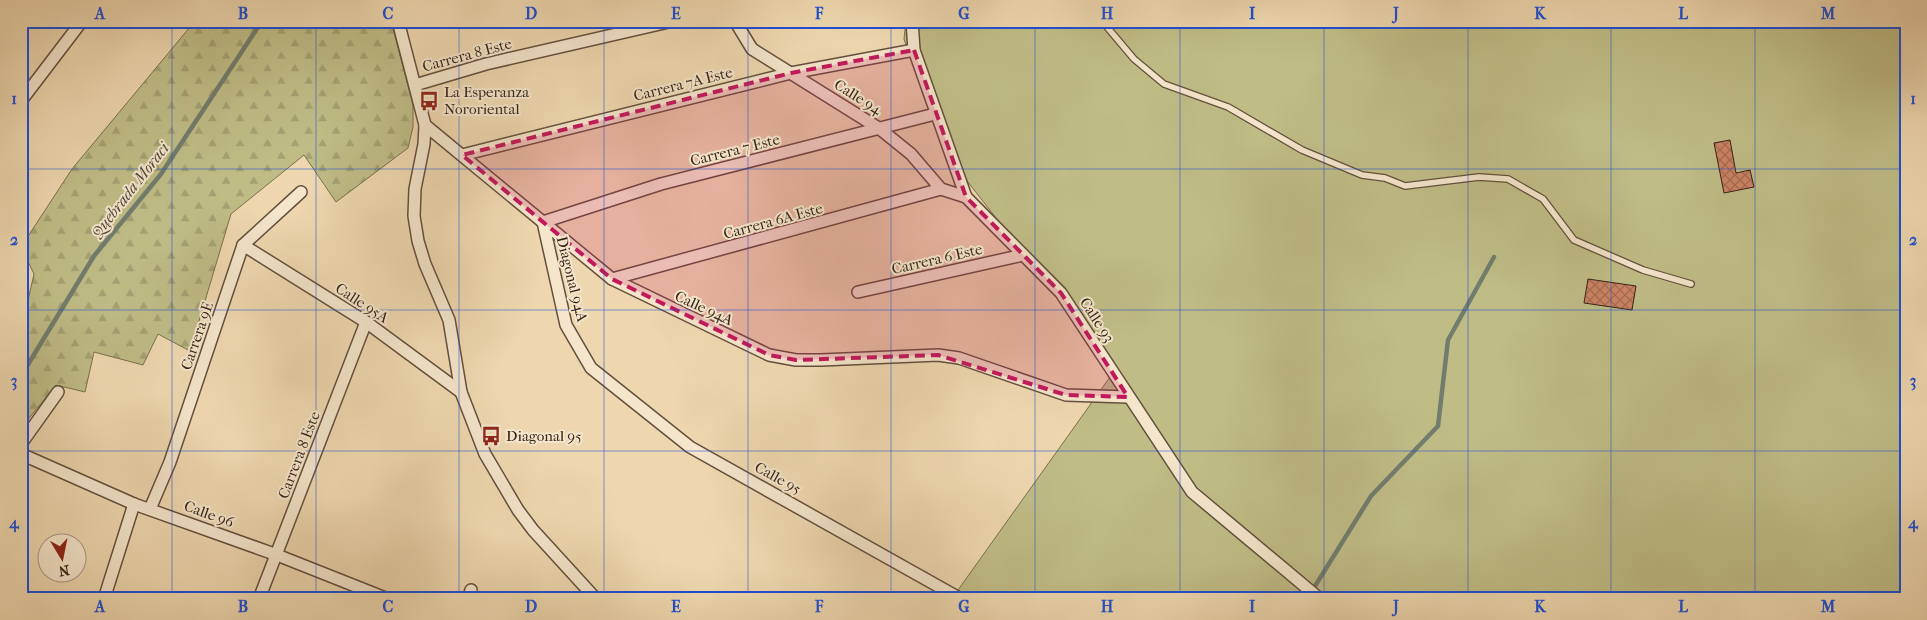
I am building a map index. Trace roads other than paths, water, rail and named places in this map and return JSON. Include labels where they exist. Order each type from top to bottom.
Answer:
[{"type":"street","points":[[21,101],[82,21]]},
{"type":"street","points":[[398,21],[425,124],[424,144],[415,190],[414,216],[418,241],[425,264],[449,320],[462,392],[485,454],[518,510],[533,530],[596,599]]},
{"type":"street","name":"Carrera 8 Este","points":[[415,85],[486,64],[673,21]]},
{"type":"street","name":"Calle 94","points":[[735,21],[752,49],[880,129],[911,154],[941,190]]},
{"type":"street","name":"Calle 93","points":[[912,21],[914,50],[935,114],[966,197],[1061,293],[1192,492],[1320,599]]},
{"type":"street","name":"Carrera 7A Este","points":[[462,155],[791,73],[914,50]]},
{"type":"street","name":"Carrera 7 Este","points":[[543,222],[661,184],[935,114]]},
{"type":"street","name":"Calle 94A","points":[[425,124],[612,279],[769,354],[804,360],[938,355],[958,358],[1066,395],[1128,397]]},
{"type":"street","points":[[941,190],[966,197]]},
{"type":"street","name":"Carrera 6A Este","points":[[612,279],[941,190]]},
{"type":"street","name":"Carrera 9E","points":[[150,509],[170,462],[243,245],[301,192]]},
{"type":"street","name":"Diagonal 94A","points":[[543,222],[566,325],[591,368]]},
{"type":"street","name":"Calle 95A","points":[[243,245],[366,322],[462,392]]},
{"type":"street","name":"Carrera 6 Este","points":[[858,292],[1023,255]]},
{"type":"street","name":"Carrera 8 Este","points":[[259,599],[366,322]]},
{"type":"street","name":"Calle 95","points":[[591,368],[690,446],[961,599]]},
{"type":"street","points":[[21,444],[58,392]]},
{"type":"street","name":"Calle 96","points":[[21,454],[134,504],[277,555],[388,599]]},
{"type":"street","points":[[104,599],[134,504]]},
{"type":"street","points":[[936,599],[943,588]]},
{"type":"lane","points":[[1102,21],[1134,59],[1164,84],[1228,107],[1302,150],[1362,175],[1385,178],[1404,186],[1479,176],[1508,178],[1542,199],[1574,240],[1643,270],[1691,284]]},
{"type":"waterway","name":"Quebrada Moraci","points":[[21,376],[94,256],[161,174],[262,21]]},
{"type":"waterway","points":[[1307,599],[1371,496],[1438,426],[1448,340],[1494,257]]},
{"type":"place","name":"La Esperanza Nororiental","points":[[429,101]]},
{"type":"place","name":"Diagonal 95","points":[[491,436]]}]
